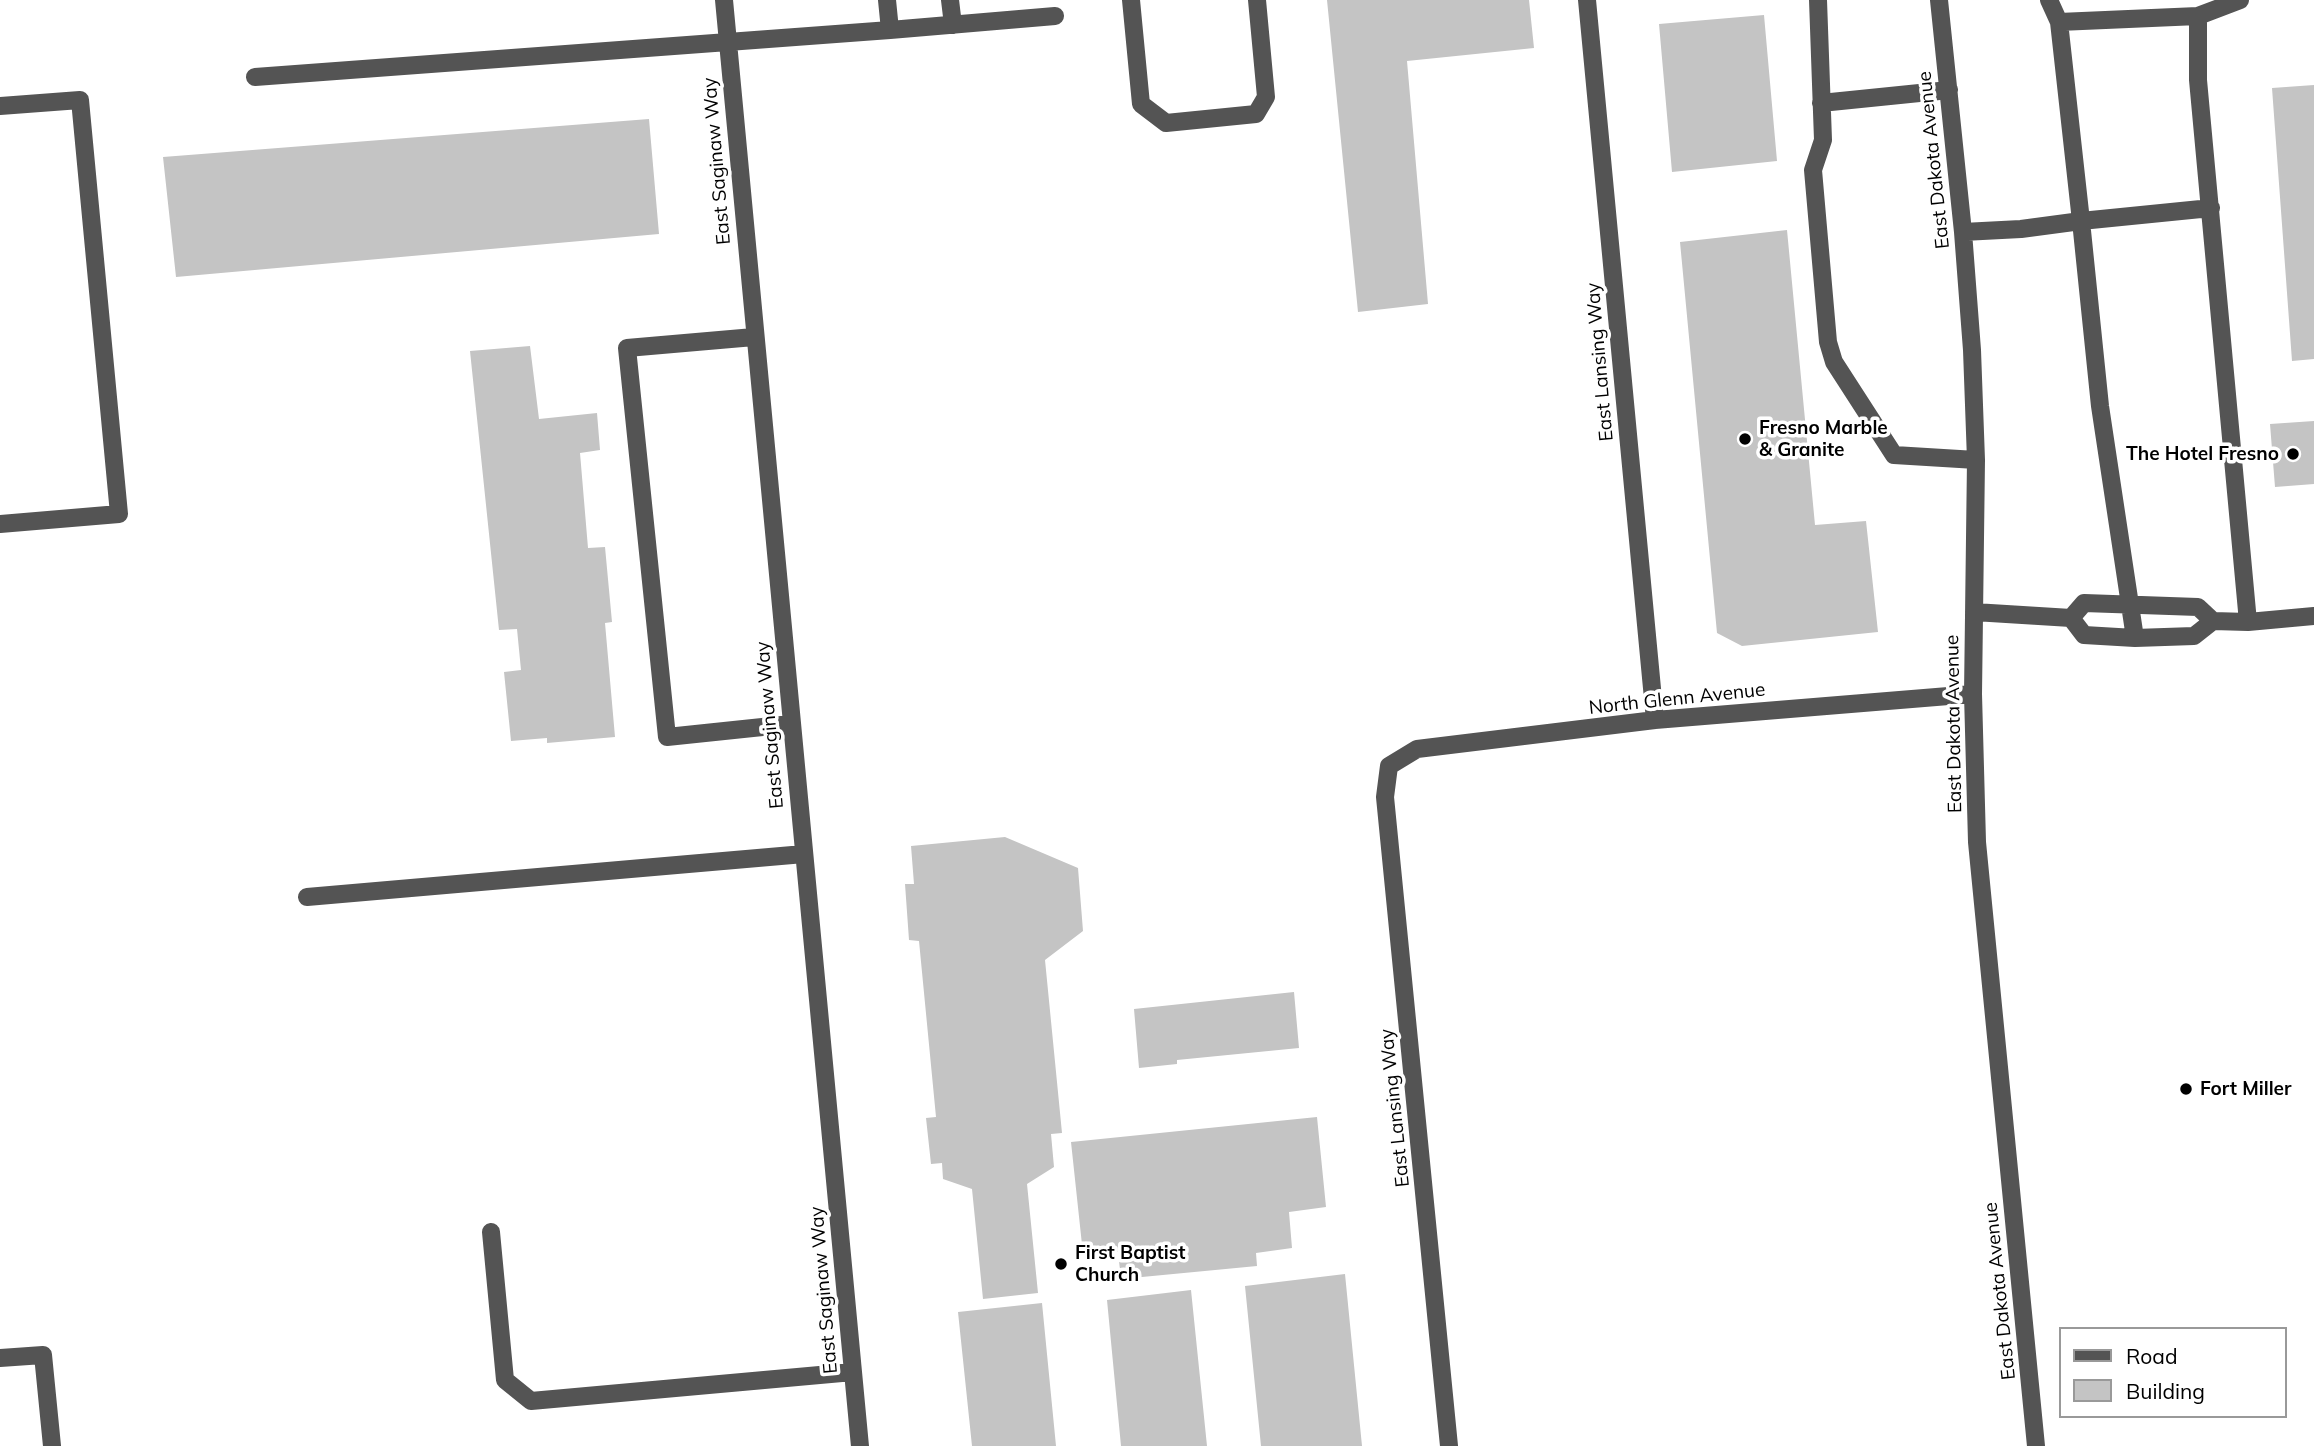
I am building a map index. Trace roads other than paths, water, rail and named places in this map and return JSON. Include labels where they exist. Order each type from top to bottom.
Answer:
[{"type":"street","name":"East Saginaw Way","points":[[724,0],[860,1446]]},
{"type":"street","points":[[887,0],[890,30]]},
{"type":"street","points":[[950,0],[953,25]]},
{"type":"street","points":[[1131,0],[1141,104],[1166,123],[1256,114],[1266,97],[1257,0]]},
{"type":"street","name":"East Lansing Way","points":[[1587,0],[1655,720]]},
{"type":"street","points":[[1818,0],[1823,139],[1813,170],[1828,342],[1834,362],[1894,455],[1976,460]]},
{"type":"street","name":"East Dakota Avenue","points":[[1939,0],[1972,349],[1976,460],[1973,694],[1977,842],[2036,1446]]},
{"type":"street","points":[[2049,0],[2059,22],[2100,405],[2134,638]]},
{"type":"street","points":[[2059,22],[2198,16],[2240,0]]},
{"type":"street","points":[[255,77],[727,44],[1055,16]]},
{"type":"street","points":[[2198,16],[2198,80],[2248,622]]},
{"type":"street","points":[[1821,103],[1949,90]]},
{"type":"street","points":[[0,106],[80,100],[119,514],[0,524]]},
{"type":"street","points":[[1963,232],[2021,229],[2211,208]]},
{"type":"street","points":[[754,337],[627,348],[667,737],[791,724]]},
{"type":"street","points":[[2071,618],[2084,603],[2198,607],[2213,621]]},
{"type":"street","points":[[1974,612],[2071,618],[2084,635],[2134,638],[2194,636],[2213,621],[2248,622],[2314,616]]},
{"type":"street","name":"North Glenn Avenue","points":[[1389,766],[1417,749],[1655,720],[1973,694]]},
{"type":"street","name":"East Lansing Way","points":[[1389,766],[1385,797],[1449,1446]]},
{"type":"street","points":[[307,897],[804,854]]},
{"type":"street","points":[[491,1232],[505,1380],[531,1401],[853,1372]]},
{"type":"street","points":[[0,1358],[43,1355],[52,1446]]},
{"type":"place","name":"Fresno Marble & Granite","points":[[1745,439]]},
{"type":"place","name":"The Hotel Fresno","points":[[2293,454]]},
{"type":"place","name":"Fort Miller","points":[[2186,1089]]},
{"type":"place","name":"First Baptist Church","points":[[1061,1264]]}]
